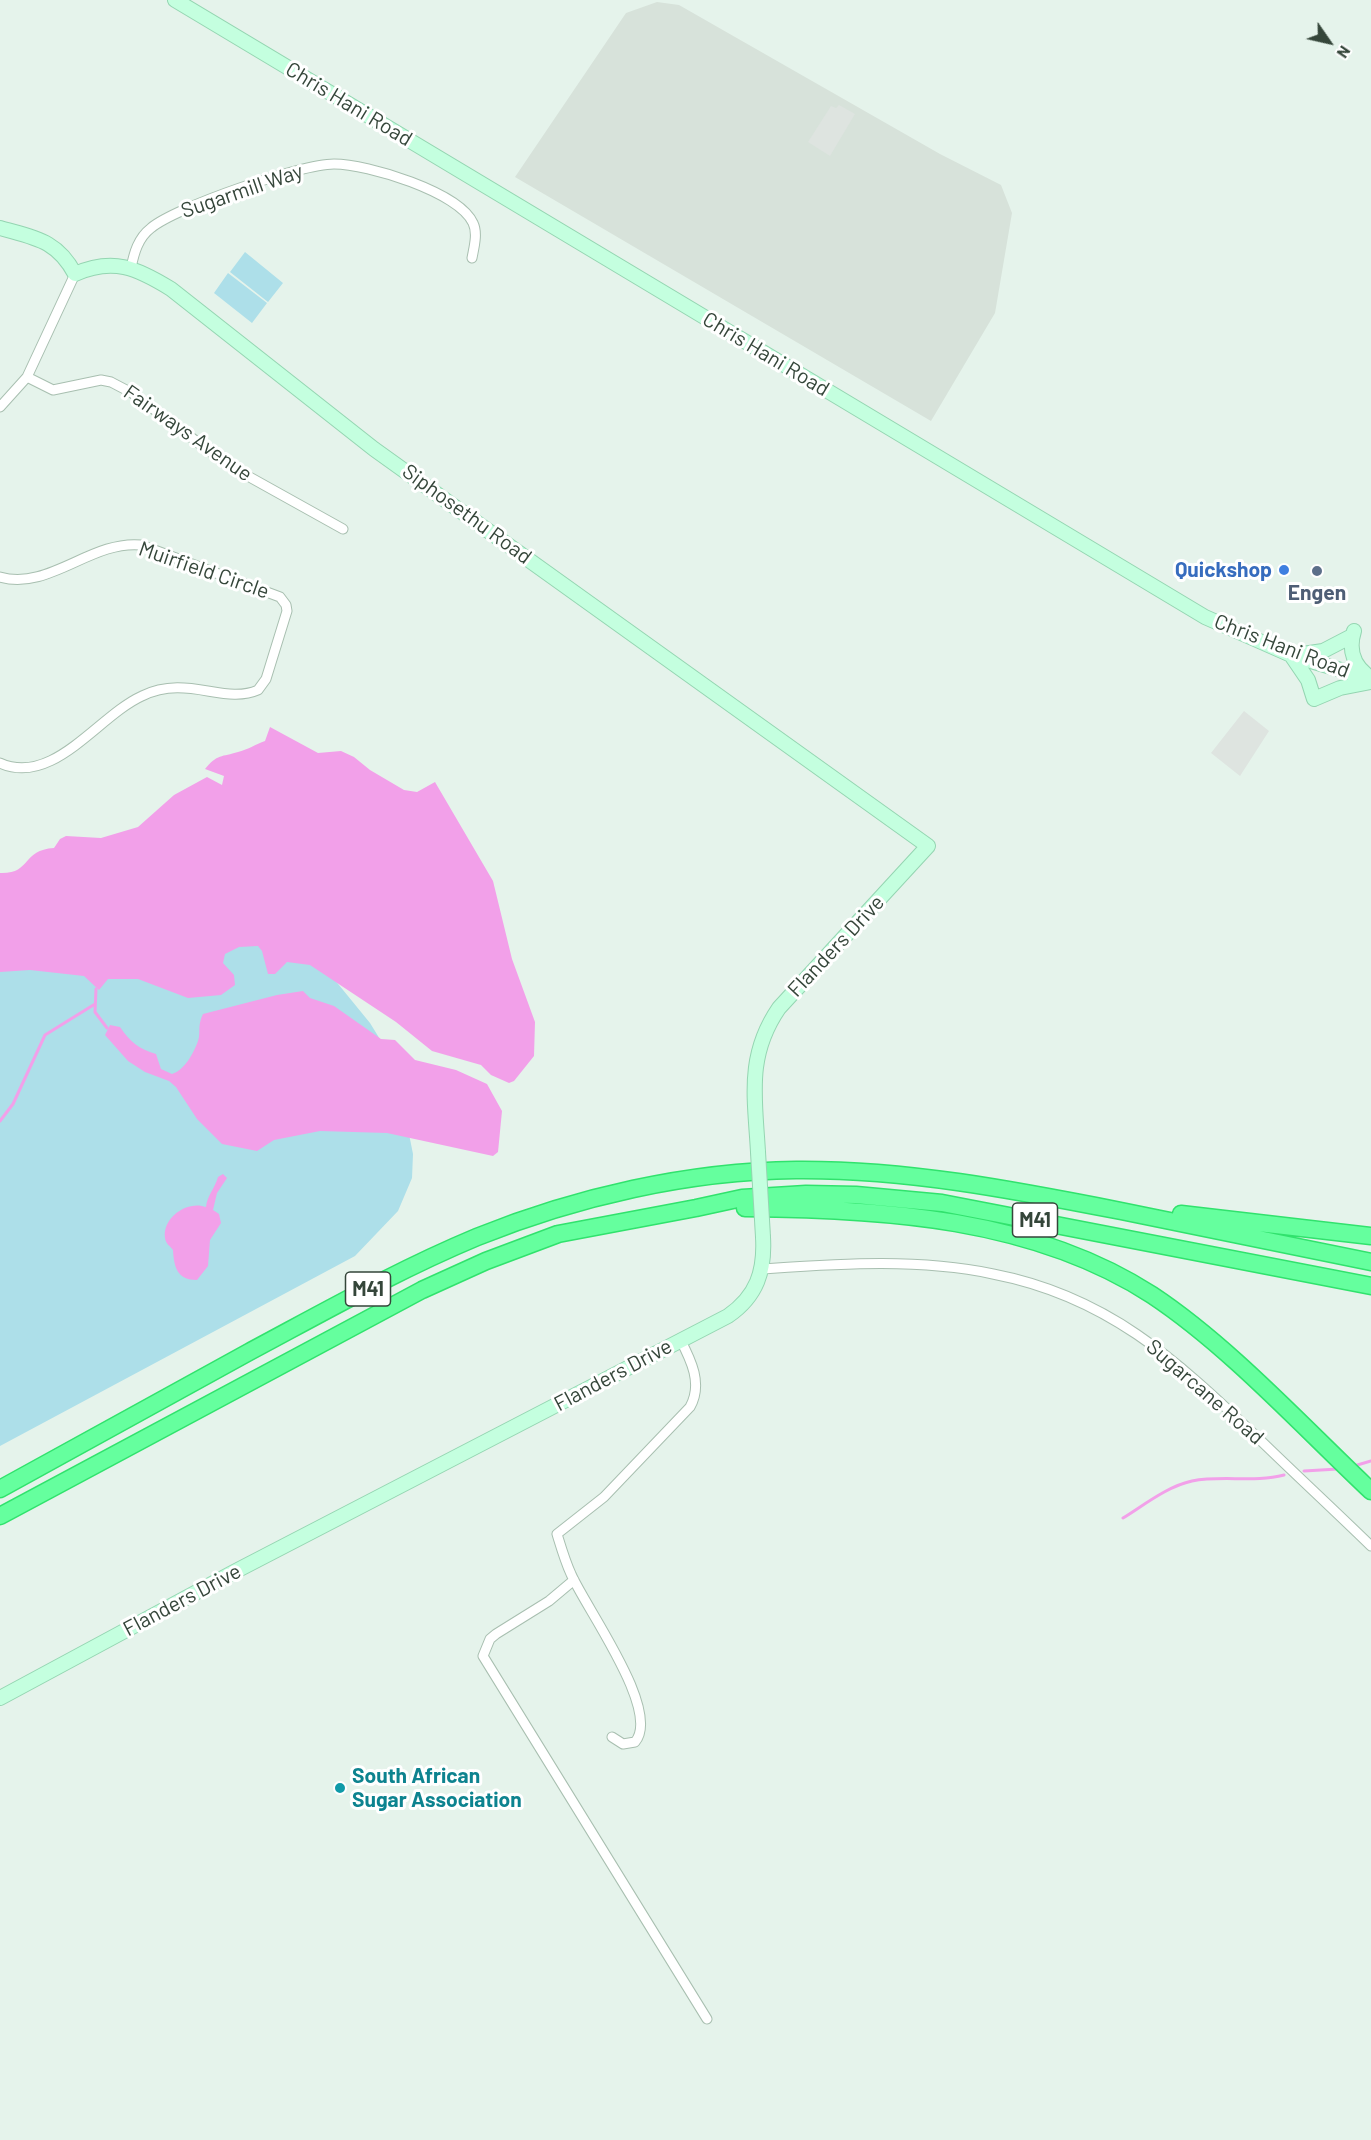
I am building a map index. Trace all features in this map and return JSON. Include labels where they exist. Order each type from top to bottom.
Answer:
[{"type":"highway","name":"M41","points":[[0,1489],[342,1301],[432,1257],[488,1233],[597,1198],[651,1186],[721,1176],[799,1170],[893,1173],[963,1182],[1082,1203],[1371,1262]]},
{"type":"highway","name":"M41","points":[[0,1516],[422,1290],[486,1261],[558,1234],[742,1198],[806,1194],[856,1195],[942,1203],[1371,1286]]},
{"type":"highway","points":[[1082,1203],[1371,1236]]},
{"type":"highway","points":[[696,1208],[807,1209],[909,1216],[1005,1234],[1082,1258],[1151,1295],[1190,1324],[1371,1491]]},
{"type":"highway","points":[[0,1480],[109,1429]]},
{"type":"highway","points":[[0,1521],[65,1481]]},
{"type":"street","name":"Chris Hani Road","points":[[175,0],[1205,617],[1291,655],[1371,680]]},
{"type":"street","name":"Sugarmill Way","points":[[130,268],[141,239],[163,219],[296,170],[334,164],[382,171],[459,205],[469,215],[476,230],[472,258]]},
{"type":"street","points":[[0,228],[47,242],[66,257],[75,274],[27,377],[0,407]]},
{"type":"street","name":"Siphosethu Road","points":[[75,274],[102,265],[130,268],[171,289],[374,449],[928,846]]},
{"type":"street","name":"Fairways Avenue","points":[[27,377],[53,390],[101,380],[111,382],[132,393],[228,465],[342,529]]},
{"type":"street","name":"Muirfield Circle","points":[[0,577],[16,581],[32,578],[111,546],[130,544],[280,597],[287,611],[266,679],[258,690],[241,695],[182,686],[156,690],[132,701],[49,763],[30,769],[0,763]]},
{"type":"street","points":[[1352,634],[1353,656],[1371,680],[1340,688],[1314,699],[1308,680],[1291,655],[1323,651],[1352,634]]},
{"type":"street","name":"Flanders Drive","points":[[0,1698],[225,1577],[680,1339],[729,1316],[743,1306],[755,1288],[761,1269],[763,1237],[754,1079],[756,1059],[768,1024],[779,1008],[928,846]]},
{"type":"street","name":"Sugarcane Road","points":[[761,1269],[864,1263],[912,1265],[992,1273],[1066,1295],[1148,1340],[1183,1369],[1371,1546]]},
{"type":"street","points":[[612,1737],[623,1744],[635,1742],[642,1728],[641,1715],[617,1654],[574,1580],[557,1534],[604,1497],[690,1407],[697,1389],[691,1361],[680,1339]]},
{"type":"street","points":[[574,1580],[549,1601],[490,1639],[483,1656],[707,2019]]},
{"type":"street","name":"Flanders Drive","points":[[0,1704],[16,1690]]},
{"type":"shaded area","points":[[657,2],[679,5],[940,154],[1001,185],[1012,213],[995,313],[931,421],[515,177],[626,13]]},
{"type":"shaded area","points":[[839,105],[855,114],[830,156],[808,142],[831,106],[836,108]]},
{"type":"shaded area","points":[[245,252],[283,283],[268,302],[230,272]]},
{"type":"shaded area","points":[[228,273],[267,303],[252,323],[214,293]]},
{"type":"shaded area","points":[[1244,711],[1269,731],[1240,776],[1211,753]]},
{"type":"shaded area","points":[[270,727],[318,753],[341,751],[354,757],[370,770],[404,790],[417,792],[435,782],[493,881],[512,959],[535,1022],[534,1056],[514,1081],[509,1083],[491,1075],[481,1065],[432,1051],[396,1022],[310,965],[287,962],[275,974],[268,974],[262,951],[258,946],[239,947],[225,954],[223,963],[234,975],[235,985],[221,995],[188,998],[138,979],[108,979],[99,990],[84,976],[30,970],[0,972],[0,873],[17,870],[36,853],[54,848],[60,839],[66,836],[101,838],[138,827],[174,795],[207,777],[222,785],[224,776],[205,769],[209,764],[216,758],[265,741]]},
{"type":"shaded area","points":[[0,878],[303,941],[370,1023],[386,1049],[402,1099],[413,1154],[412,1178],[398,1211],[355,1256],[0,1446]]},
{"type":"shaded area","points":[[303,991],[310,998],[334,1006],[381,1039],[395,1040],[415,1060],[456,1070],[487,1084],[502,1111],[498,1152],[493,1156],[387,1133],[320,1131],[274,1140],[257,1151],[222,1144],[197,1119],[176,1087],[169,1081],[145,1072],[128,1061],[105,1035],[110,1025],[120,1027],[135,1044],[156,1054],[161,1069],[172,1074],[185,1065],[194,1050],[199,1038],[203,1014],[277,995]]},
{"type":"shaded area","points":[[223,1174],[227,1178],[217,1193],[213,1210],[219,1214],[221,1223],[210,1240],[208,1266],[197,1280],[185,1278],[176,1267],[173,1250],[165,1240],[165,1230],[172,1217],[184,1208],[199,1205],[206,1207],[218,1177]]},
{"type":"waterway","points":[[96,989],[95,1012],[107,1028]]},
{"type":"waterway","points":[[0,1121],[13,1104],[45,1035],[95,1004]]},
{"type":"waterway","points":[[1354,1466],[1371,1461]]},
{"type":"waterway","points":[[1304,1471],[1338,1469]]},
{"type":"waterway","points":[[1123,1518],[1165,1491],[1183,1483],[1204,1479],[1261,1478],[1284,1475]]},
{"type":"place","name":"Quickshop","points":[[1284,570]]},
{"type":"place","name":"Engen","points":[[1317,571]]},
{"type":"place","name":"South African Sugar Association","points":[[340,1788]]}]
